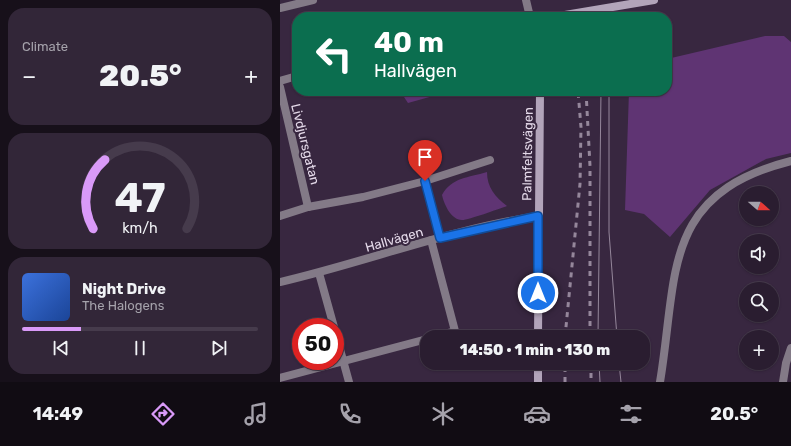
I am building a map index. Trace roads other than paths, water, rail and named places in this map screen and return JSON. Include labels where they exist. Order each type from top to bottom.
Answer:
[{"type":"main road","points":[[583,12],[654,0]]},
{"type":"main road","name":"Palmfeltsvägen","points":[[538,330],[540,96]]},
{"type":"main road","points":[[538,370],[538,382]]},
{"type":"street","points":[[280,8],[313,0]]},
{"type":"street","points":[[526,0],[528,12]]},
{"type":"street","points":[[280,81],[292,77]]},
{"type":"street","name":"Livdjursgatan","points":[[280,88],[308,208]]},
{"type":"street","points":[[280,216],[308,208],[363,197],[425,181],[490,160]]},
{"type":"street","points":[[660,382],[674,276],[687,232],[707,204],[720,192],[767,167],[791,161]]},
{"type":"street","points":[[425,181],[440,238]]},
{"type":"street","name":"Hallvägen","points":[[280,282],[319,273],[431,240],[538,216]]},
{"type":"street","points":[[431,240],[455,330]]},
{"type":"street","points":[[319,273],[332,318]]},
{"type":"street","points":[[349,382],[344,362],[420,341]]},
{"type":"street","points":[[783,382],[786,363],[791,348]]},
{"type":"street","points":[[280,378],[312,370]]},
{"type":"tram line","points":[[598,330],[601,96]]},
{"type":"tram line","points":[[609,96],[609,232],[616,330]]},
{"type":"tram line","points":[[599,370],[600,382]]},
{"type":"tram line","points":[[620,370],[621,382]]},
{"type":"railway","points":[[566,330],[580,184],[581,127],[578,96]]},
{"type":"railway","points":[[586,96],[590,166],[590,330]]},
{"type":"railway","points":[[565,370],[565,382]]},
{"type":"railway","points":[[591,370],[591,382]]}]
